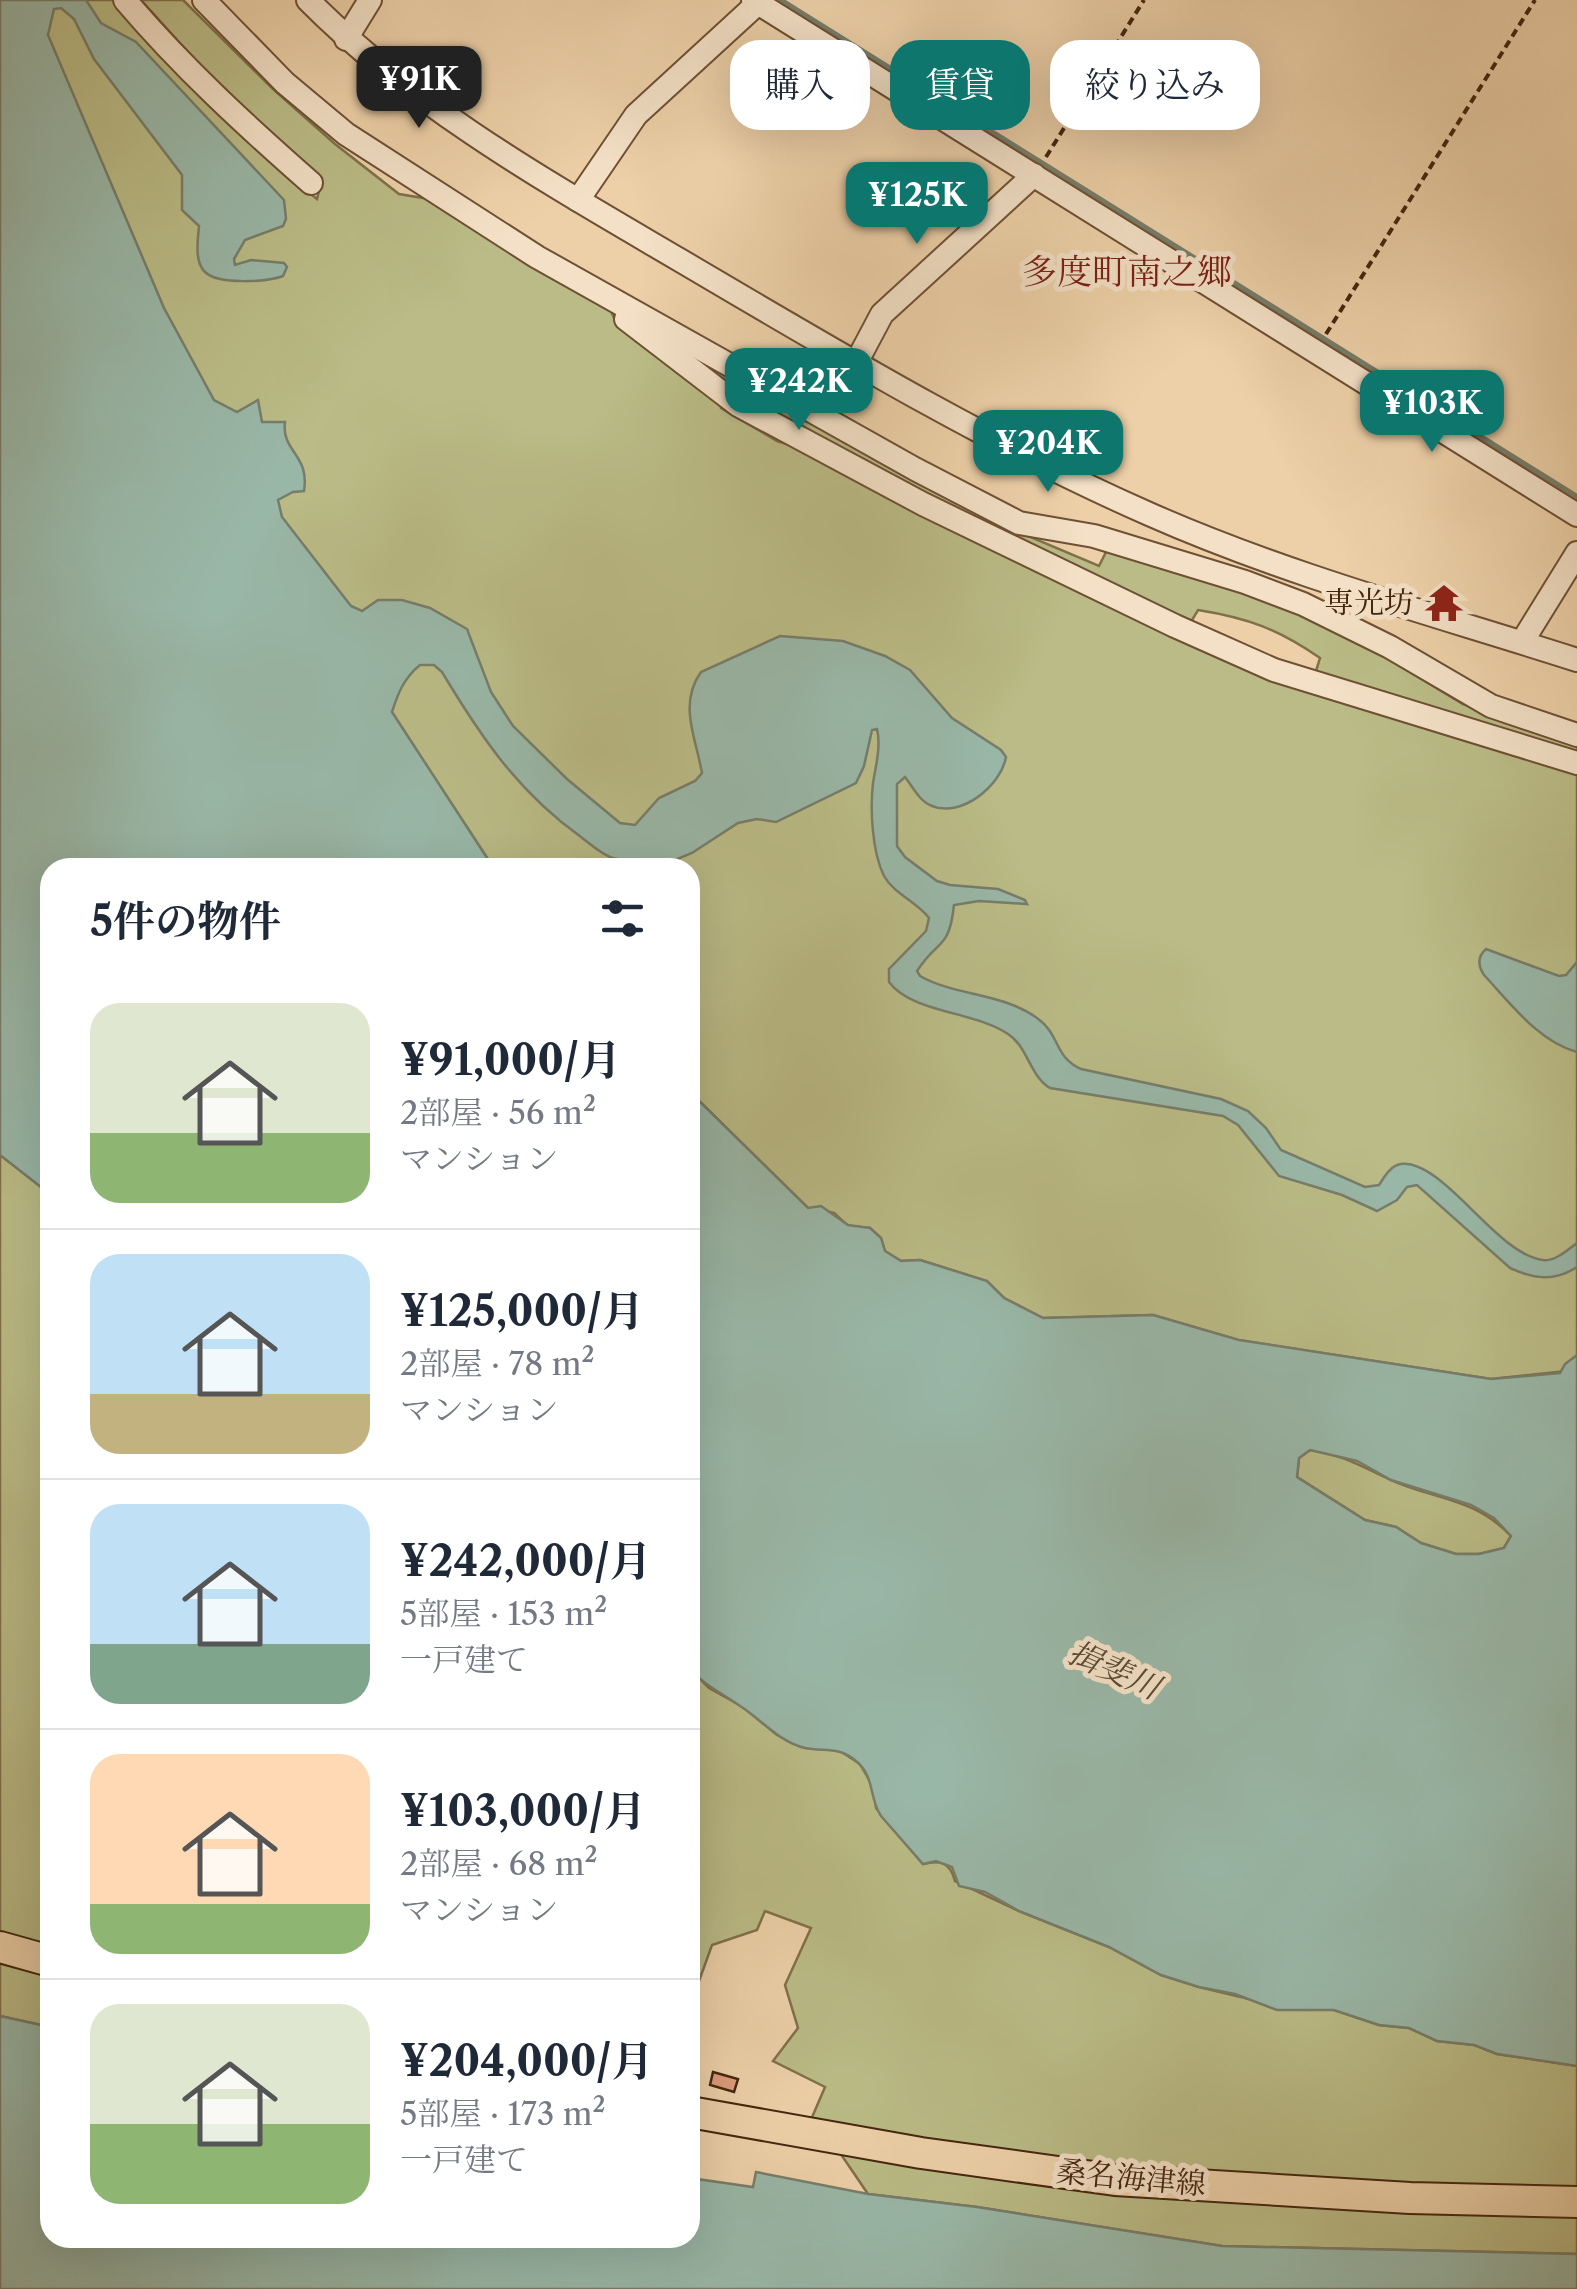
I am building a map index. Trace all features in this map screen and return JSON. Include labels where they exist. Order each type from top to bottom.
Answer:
[{"type":"main road","points":[[0,1946],[40,1957]]},
{"type":"main road","name":"桑名海津線","points":[[700,2114],[921,2153],[1115,2180],[1410,2198],[1577,2202]]},
{"type":"street","points":[[125,0],[234,115],[311,183]]},
{"type":"street","points":[[204,0],[285,82],[346,134],[538,257],[915,468],[1019,523],[1094,536],[1271,592],[1361,631],[1491,706],[1577,735]]},
{"type":"street","points":[[308,0],[346,39],[437,111],[578,200],[856,363],[1040,462],[1150,515],[1344,589],[1577,660]]},
{"type":"street","points":[[346,39],[370,0]]},
{"type":"street","points":[[578,200],[636,115],[756,1],[1040,165],[1577,514]]},
{"type":"street","points":[[856,363],[882,314],[1040,165]]},
{"type":"street","points":[[632,309],[626,319],[738,405],[923,504],[1175,626],[1274,670],[1577,763]]},
{"type":"street","points":[[1522,642],[1577,553]]},
{"type":"path","points":[[1040,165],[1144,0]]},
{"type":"path","points":[[1328,332],[1535,0]]},
{"type":"green space","points":[[0,0],[113,0],[210,104],[317,199],[322,178],[243,113],[141,0],[183,0],[273,89],[399,194],[429,199],[608,304],[614,318],[719,398],[721,408],[777,441],[800,448],[1120,609],[1577,769],[1577,1370],[1491,1379],[1238,1340],[1153,1315],[1043,1318],[1004,1298],[987,1281],[920,1260],[901,1261],[885,1251],[881,1238],[870,1228],[848,1226],[834,1213],[808,1208],[700,1102],[700,858],[487,858],[294,563]]},
{"type":"green space","points":[[655,331],[1016,531],[1099,566],[1107,550],[1164,563],[1339,629],[1463,704],[1577,742],[1577,759],[1315,674],[1320,658],[1276,632],[1198,610],[1191,622],[1070,567],[742,400]]},
{"type":"green space","points":[[0,1155],[40,1186],[40,1948],[0,1937]]},
{"type":"green space","points":[[1310,1450],[1342,1458],[1408,1487],[1469,1507],[1511,1536],[1504,1548],[1456,1554],[1421,1543],[1396,1527],[1365,1520],[1297,1477],[1299,1458]]},
{"type":"green space","points":[[700,1679],[777,1735],[806,1748],[837,1749],[860,1764],[874,1788],[876,1808],[923,1864],[944,1864],[955,1881],[1109,1947],[1161,1975],[1249,1999],[1334,2010],[1379,2025],[1409,2028],[1437,2041],[1577,2066],[1577,2193],[1137,2169],[810,2122],[825,2087],[773,2061],[798,2028],[785,1985],[811,1928],[765,1911],[757,1930],[712,1945],[700,1978]]},
{"type":"green space","points":[[0,1957],[40,1968],[40,2025],[0,2016]]},
{"type":"green space","points":[[838,2150],[1577,2215],[1577,2254],[1222,2246],[868,2194]]},
{"type":"water","points":[[0,0],[86,0],[101,23],[136,42],[284,200],[283,226],[245,240],[234,259],[235,265],[251,260],[284,263],[287,267],[283,276],[231,281],[205,272],[198,256],[199,226],[182,210],[182,175],[94,59],[74,19],[61,8],[54,9],[48,35],[164,308],[214,400],[237,412],[258,400],[262,422],[285,422],[287,440],[300,461],[305,479],[304,491],[278,500],[282,517],[351,606],[362,611],[378,600],[402,600],[430,608],[467,629],[491,692],[513,726],[620,823],[635,825],[659,798],[695,781],[702,773],[690,709],[694,684],[701,672],[780,636],[843,641],[885,656],[910,670],[952,718],[1006,757],[988,788],[955,807],[943,809],[927,804],[905,777],[897,784],[897,846],[905,857],[937,881],[998,889],[1027,904],[979,901],[954,905],[946,937],[917,971],[920,976],[1024,1010],[1045,1025],[1061,1052],[1081,1069],[1221,1099],[1248,1111],[1281,1150],[1365,1187],[1379,1185],[1397,1165],[1417,1166],[1525,1254],[1552,1259],[1577,1243],[1577,1267],[1544,1277],[1510,1268],[1417,1185],[1407,1187],[1397,1200],[1377,1211],[1342,1195],[1279,1176],[1238,1125],[1223,1116],[1050,1088],[1008,1034],[899,992],[889,982],[889,969],[926,931],[929,918],[888,882],[877,855],[872,805],[877,729],[872,730],[856,783],[776,822],[757,819],[738,823],[680,858],[614,858],[559,820],[520,782],[434,665],[420,665],[410,675],[392,712],[487,858],[40,858],[40,1186],[0,1155]]},
{"type":"water","points":[[1486,949],[1559,976],[1566,975],[1577,962],[1577,1052],[1538,1031],[1484,975],[1479,962]]},
{"type":"water","name":"揖斐川","points":[[700,1102],[808,1208],[821,1206],[848,1225],[870,1228],[881,1238],[885,1251],[901,1261],[920,1260],[987,1281],[1004,1298],[1043,1318],[1153,1315],[1239,1340],[1491,1379],[1560,1373],[1577,1355],[1577,2066],[1437,2041],[1409,2028],[1379,2025],[1334,2010],[1277,2010],[1235,1994],[1161,1975],[1109,1947],[1019,1911],[985,1892],[959,1886],[952,1867],[936,1861],[923,1864],[881,1816],[866,1774],[850,1756],[787,1741],[700,1678]],"holes":[[[1310,1450],[1357,1461],[1391,1480],[1471,1505],[1494,1518],[1511,1536],[1504,1548],[1479,1554],[1456,1554],[1421,1543],[1396,1527],[1365,1520],[1297,1477],[1299,1458]]]},
{"type":"water","points":[[0,2016],[40,2025],[40,2248],[700,2248],[700,2179],[753,2187],[756,2172],[868,2194],[1222,2246],[1577,2254],[1577,2289],[0,2289]]},
{"type":"building","points":[[713,2072],[738,2079],[734,2092],[710,2085]]},
{"type":"waterway","points":[[780,0],[1577,497]]},
{"type":"place","name":"専光坊","points":[[1444,603]]},
{"type":"district","name":"多度町南之郷","points":[[1127,272]]}]
